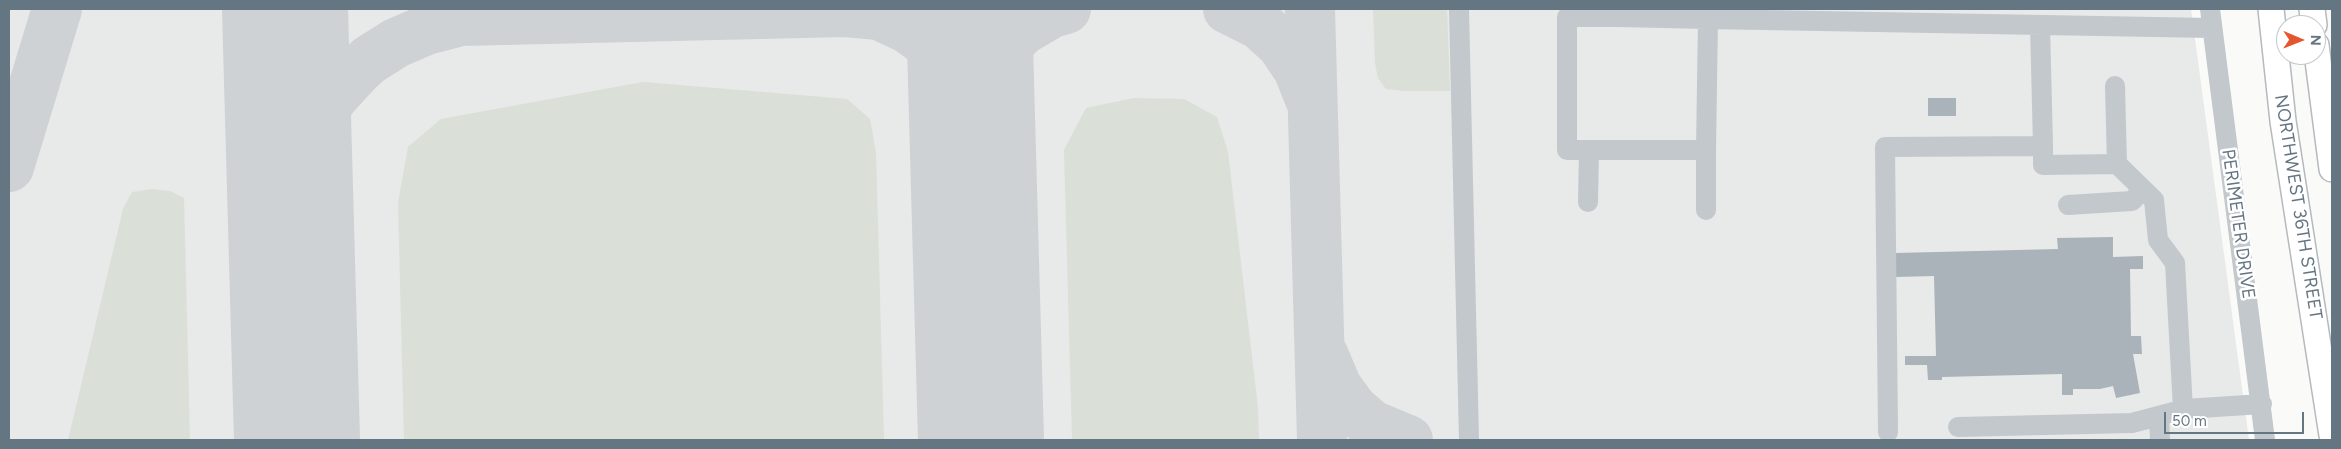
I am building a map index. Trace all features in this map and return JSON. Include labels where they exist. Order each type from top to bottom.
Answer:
[{"type":"main road","name":"NORTHWEST 36TH STREET","points":[[2271,9],[2283,121],[2332,435]]},
{"type":"main road","points":[[2319,65],[2332,162]]},
{"type":"street","points":[[1459,9],[1469,440]]},
{"type":"street","points":[[1706,150],[1567,150],[1567,17],[1708,19],[1787,15],[2040,25],[2211,18]]},
{"type":"street","name":"PERIMETER DRIVE","points":[[2211,18],[2262,404],[2265,440]]},
{"type":"street","points":[[1706,210],[1708,19]]},
{"type":"street","points":[[2040,25],[2043,165],[2117,164]]},
{"type":"street","points":[[2115,86],[2117,164],[2154,200],[2158,240],[2175,263],[2183,409]]},
{"type":"street","points":[[1888,432],[1885,147],[2043,146]]},
{"type":"street","points":[[1588,202],[1589,150]]},
{"type":"street","points":[[2068,206],[2132,201],[2142,189]]},
{"type":"street","points":[[1958,427],[2132,423],[2183,409],[2262,404]]},
{"type":"street","points":[[2159,416],[2160,440]]},
{"type":"shaded area","points":[[9,9],[2191,9],[2249,440],[9,440]]},
{"type":"shaded area","points":[[1373,9],[1447,9],[1450,91],[1386,89],[1378,78],[1375,63]]},
{"type":"shaded area","points":[[643,82],[847,99],[870,119],[876,153],[884,440],[404,440],[398,203],[408,147],[441,119]]},
{"type":"shaded area","points":[[1134,98],[1184,99],[1217,117],[1228,152],[1258,408],[1259,440],[1072,440],[1064,150],[1086,108]]},
{"type":"shaded area","points":[[152,189],[170,191],[184,198],[190,440],[68,440],[123,209],[132,192]]},
{"type":"building","points":[[1928,98],[1956,98],[1956,116],[1928,116]]},
{"type":"building","points":[[2113,237],[2113,257],[2143,256],[2143,269],[2130,269],[2131,336],[2141,336],[2142,354],[2133,354],[2140,393],[2116,398],[2113,386],[2100,389],[2073,389],[2073,395],[2062,395],[2062,374],[1942,377],[1942,380],[1928,380],[1927,365],[1905,365],[1905,356],[1936,356],[1934,276],[1896,277],[1896,253],[2058,249],[2057,238]]},
{"type":"taxiway","points":[[9,167],[57,9]]},
{"type":"taxiway","points":[[974,132],[977,100],[981,87],[997,55],[1023,30],[1052,13],[1066,9]]},
{"type":"taxiway","points":[[1228,9],[1260,25],[1281,44],[1298,69],[1310,99]]},
{"type":"taxiway","points":[[1310,9],[1322,440]]},
{"type":"taxiway","points":[[293,319],[292,240],[295,194],[301,165],[315,128],[333,97],[369,60],[396,43],[426,30],[461,21],[845,12],[879,15],[907,28],[932,46],[944,58],[961,86],[966,101],[973,147]]},
{"type":"taxiway","points":[[1323,354],[1337,387],[1353,409],[1372,425],[1408,440]]},
{"type":"runway","points":[[285,9],[297,440]]},
{"type":"runway","points":[[969,9],[981,440]]}]
